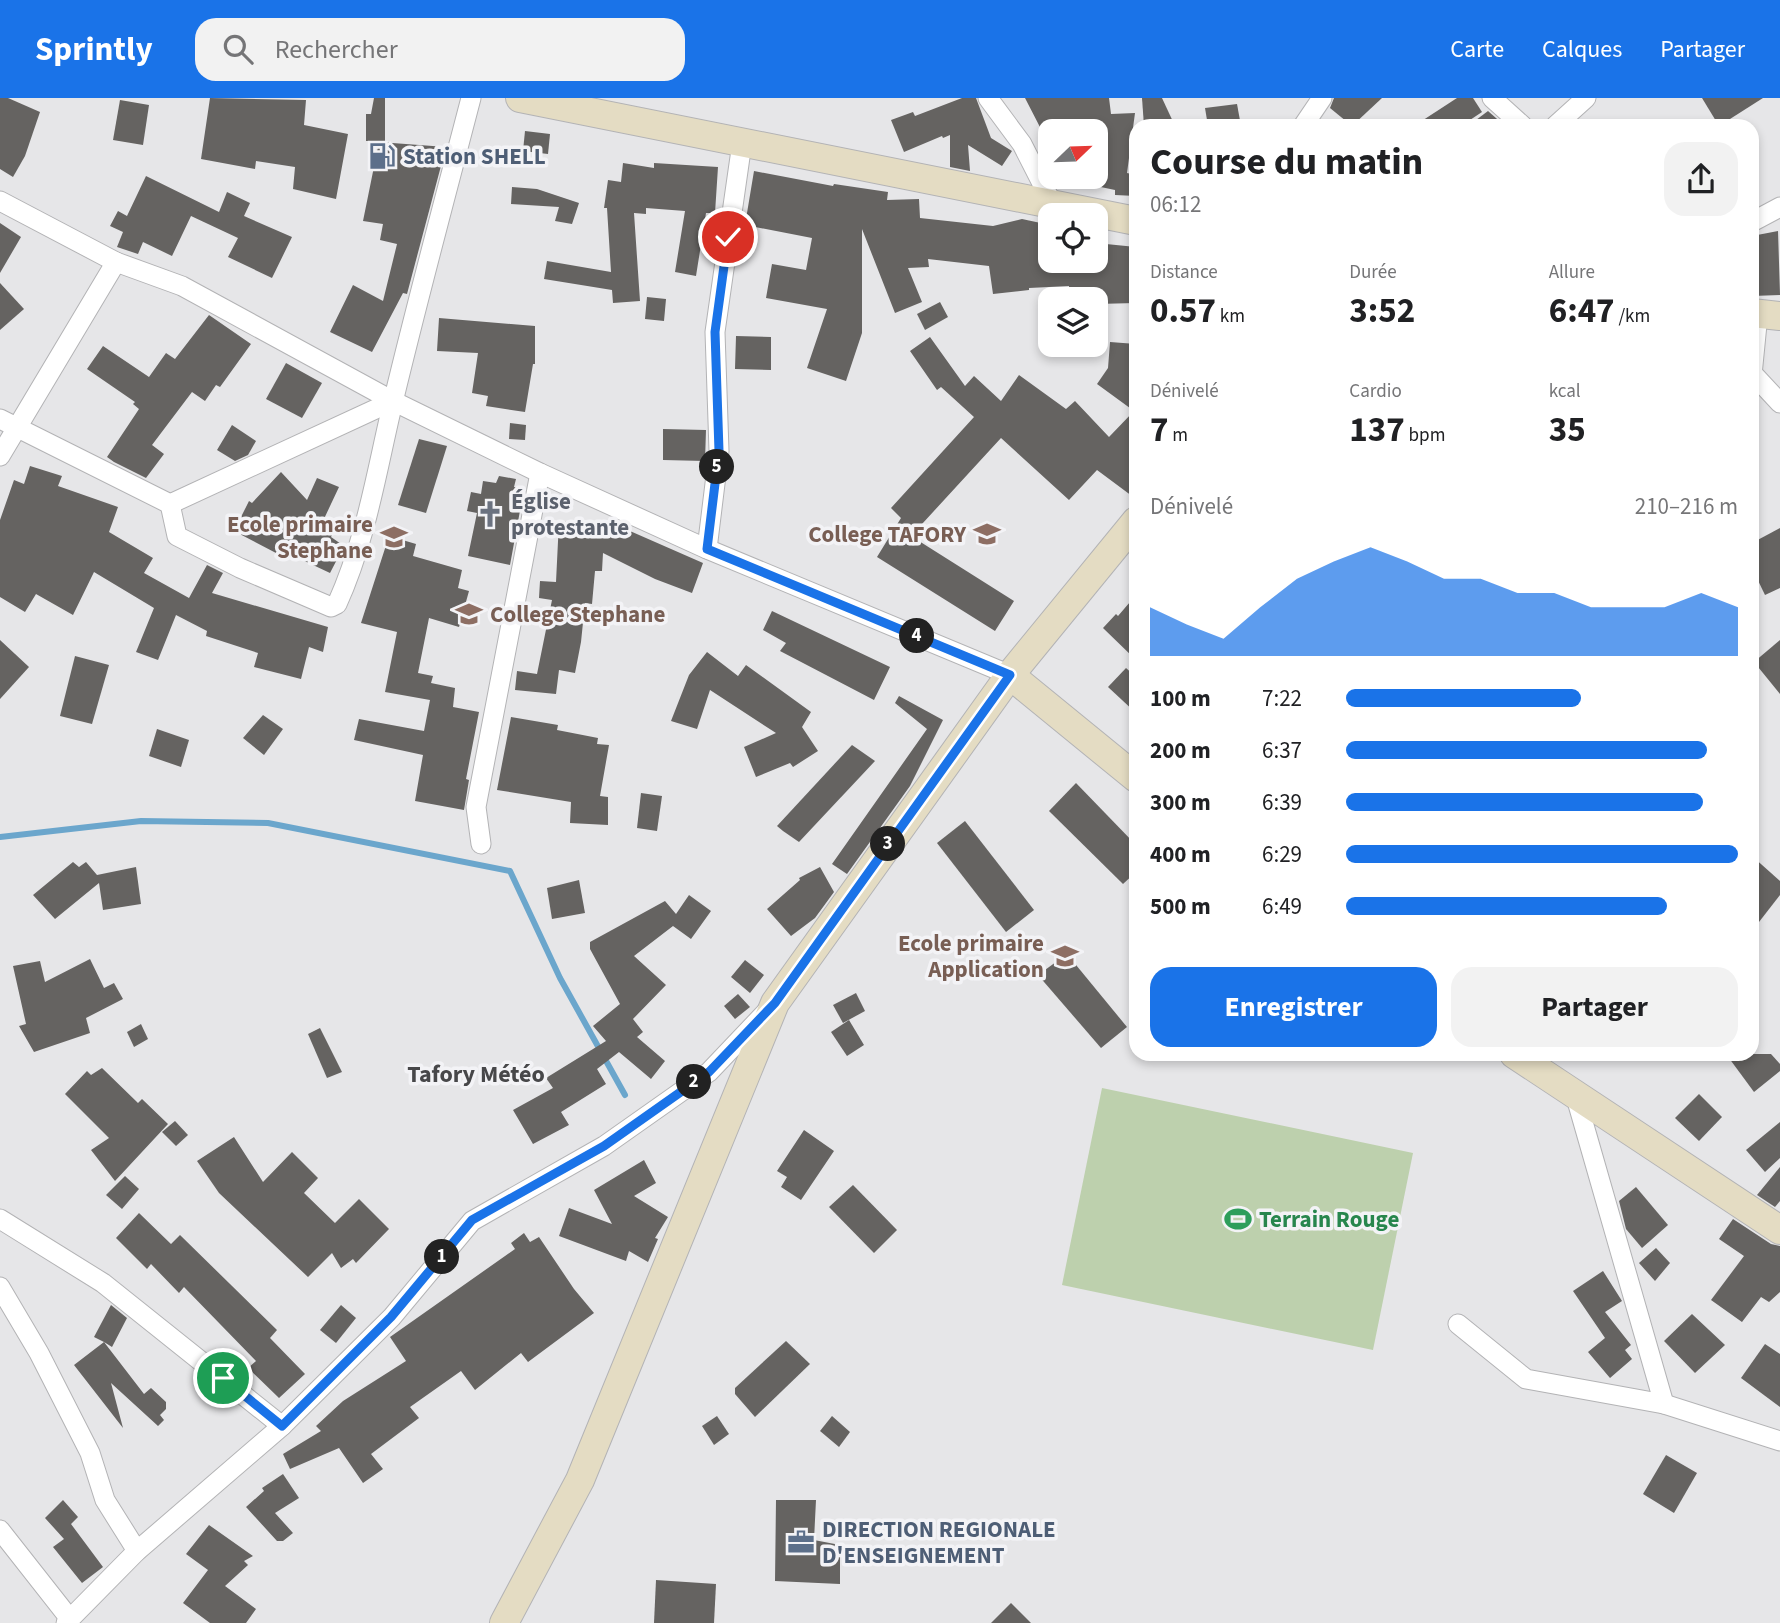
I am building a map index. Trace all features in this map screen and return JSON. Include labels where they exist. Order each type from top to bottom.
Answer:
[{"type":"street","points":[[170,504],[177,536],[298,595],[331,607],[337,604],[348,579],[374,496],[393,401],[471,98]]},
{"type":"street","points":[[520,98],[1043,203]]},
{"type":"street","points":[[988,98],[1022,144],[1052,203]]},
{"type":"street","points":[[1308,119],[1322,98]]},
{"type":"street","points":[[1492,98],[1515,119]]},
{"type":"street","points":[[1563,119],[1586,98]]},
{"type":"street","points":[[707,549],[719,451],[715,332],[742,143]]},
{"type":"street","points":[[0,201],[116,262],[182,286],[393,401],[540,473],[707,549],[1010,675],[1129,772]]},
{"type":"street","points":[[1759,218],[1780,207]]},
{"type":"street","points":[[1108,216],[1129,220]]},
{"type":"street","points":[[0,456],[8,423],[116,262]]},
{"type":"street","points":[[1759,336],[1763,314]]},
{"type":"street","points":[[1759,382],[1780,403]]},
{"type":"street","points":[[170,504],[393,401]]},
{"type":"street","points":[[8,423],[170,504]]},
{"type":"street","points":[[481,844],[476,807],[540,473]]},
{"type":"street","points":[[0,1530],[68,1621],[136,1551],[282,1426],[391,1317],[472,1220],[604,1146],[709,1072],[775,1003],[1010,675],[1129,530]]},
{"type":"street","points":[[504,1623],[580,1480],[775,1003]]},
{"type":"street","points":[[1525,1061],[1780,1230]]},
{"type":"street","points":[[1575,1094],[1664,1404]]},
{"type":"street","points":[[0,1219],[103,1283],[282,1426]]},
{"type":"street","points":[[0,1287],[39,1353],[90,1453],[105,1500],[136,1551]]},
{"type":"street","points":[[1458,1324],[1526,1379],[1664,1404],[1780,1441]]},
{"type":"green space","name":"Terrain Rouge","points":[[1102,1088],[1413,1153],[1373,1350],[1062,1285]]},
{"type":"building","points":[[0,98],[8,98],[40,112],[25,156],[13,177],[0,169]]},
{"type":"building","points":[[210,98],[306,100],[304,125],[348,134],[336,199],[293,189],[295,167],[256,161],[255,169],[201,159]]},
{"type":"building","points":[[374,98],[385,98],[385,141],[366,141],[366,114],[371,114]]},
{"type":"building","points":[[962,98],[976,98],[991,138],[1012,151],[1002,166],[968,145],[970,171],[950,167],[950,135],[904,152],[891,120],[913,112],[915,116]]},
{"type":"building","points":[[1025,98],[1109,98],[1111,114],[1135,113],[1134,119],[1129,119],[1129,196],[1115,195],[1115,190],[1108,189],[1108,119],[1038,119],[1038,123]]},
{"type":"building","points":[[1142,98],[1162,98],[1172,119],[1144,119]]},
{"type":"building","points":[[1334,98],[1382,98],[1360,119],[1343,119],[1330,108]]},
{"type":"building","points":[[1457,98],[1473,98],[1482,112],[1472,119],[1425,119]]},
{"type":"building","points":[[1702,98],[1763,98],[1730,119],[1715,119]]},
{"type":"building","points":[[120,100],[149,105],[143,145],[113,140]]},
{"type":"building","points":[[1237,104],[1240,119],[1207,119],[1205,108]]},
{"type":"building","points":[[1488,111],[1497,119],[1477,119]]},
{"type":"building","points":[[525,131],[550,134],[548,154],[523,151]]},
{"type":"building","points":[[379,142],[446,147],[407,294],[403,293],[372,352],[330,332],[353,285],[383,301],[397,244],[380,240],[383,224],[363,221]]},
{"type":"building","points":[[623,163],[654,168],[654,163],[718,167],[715,213],[706,213],[696,276],[675,272],[685,211],[646,208],[646,214],[634,213],[640,301],[613,303],[612,290],[544,279],[547,261],[611,272],[607,208],[604,208],[608,180],[621,182]]},
{"type":"building","points":[[754,171],[833,186],[888,192],[887,200],[919,199],[920,218],[993,226],[1022,219],[1038,222],[1038,273],[1108,273],[1108,244],[1129,246],[1129,303],[1108,304],[1108,287],[1038,287],[993,294],[989,266],[928,259],[929,267],[908,268],[922,302],[895,313],[862,229],[862,333],[846,381],[807,368],[827,309],[766,298],[772,264],[806,270],[812,238],[745,225]]},
{"type":"building","points":[[146,176],[219,212],[227,192],[250,203],[244,216],[292,237],[272,278],[228,257],[238,238],[191,216],[172,256],[143,242],[138,254],[117,247],[123,232],[110,226],[118,211],[127,216]]},
{"type":"building","points":[[512,187],[537,189],[579,203],[572,224],[555,221],[559,207],[511,204]]},
{"type":"building","points":[[0,223],[21,237],[0,273]]},
{"type":"building","points":[[1778,231],[1780,295],[1759,296],[1759,235]]},
{"type":"building","points":[[0,283],[24,309],[0,330]]},
{"type":"building","points":[[647,297],[666,299],[664,321],[645,319]]},
{"type":"building","points":[[940,302],[948,317],[925,330],[917,314]]},
{"type":"building","points":[[209,315],[251,344],[220,387],[216,385],[205,401],[192,392],[152,445],[164,454],[146,478],[114,462],[107,457],[139,409],[133,404],[135,402],[87,369],[103,346],[149,377],[166,353],[175,359]]},
{"type":"building","points":[[439,318],[535,326],[535,364],[525,412],[486,406],[488,396],[472,393],[478,353],[437,351]]},
{"type":"building","points":[[736,336],[771,337],[771,370],[735,369]]},
{"type":"building","points":[[930,337],[965,386],[974,376],[1001,401],[1019,375],[1066,409],[1075,401],[1109,437],[1129,416],[1129,494],[1097,470],[1069,500],[1001,438],[911,536],[1014,601],[995,631],[877,557],[901,518],[891,508],[974,417],[941,387],[937,390],[910,351]]},
{"type":"building","points":[[1110,342],[1129,343],[1129,407],[1097,384],[1108,368]]},
{"type":"building","points":[[286,363],[322,383],[302,418],[266,399]]},
{"type":"building","points":[[510,423],[526,425],[525,440],[509,439]]},
{"type":"building","points":[[232,425],[256,441],[248,455],[235,461],[217,450]]},
{"type":"building","points":[[663,429],[706,430],[705,461],[663,460]]},
{"type":"building","points":[[419,439],[447,446],[426,513],[398,505]]},
{"type":"building","points":[[30,466],[62,476],[58,486],[118,507],[109,532],[153,558],[144,573],[189,598],[207,565],[223,573],[212,593],[328,627],[323,652],[309,647],[301,679],[254,667],[258,653],[206,636],[207,631],[176,615],[158,660],[136,652],[154,608],[94,572],[73,615],[36,594],[25,612],[0,597],[0,520],[14,480],[24,484]]},
{"type":"building","points":[[281,472],[307,500],[317,478],[339,487],[323,521],[336,527],[331,537],[344,546],[330,573],[279,549],[276,553],[234,531],[249,501],[252,503]]},
{"type":"building","points":[[499,476],[516,479],[514,487],[524,489],[510,565],[468,556],[477,513],[467,511],[471,492],[481,494],[483,481],[496,483]]},
{"type":"building","points":[[559,521],[614,524],[703,563],[692,593],[655,579],[603,553],[602,571],[595,571],[592,604],[585,603],[575,673],[559,670],[556,694],[515,690],[517,671],[537,674],[552,600],[539,598],[540,581],[556,582]]},
{"type":"building","points":[[1780,528],[1780,588],[1765,595],[1759,583],[1759,539]]},
{"type":"building","points":[[389,536],[416,544],[413,556],[462,570],[458,588],[469,591],[459,627],[429,618],[418,673],[433,676],[431,683],[455,688],[453,707],[479,712],[466,779],[469,780],[464,810],[415,801],[423,755],[354,740],[359,719],[424,731],[430,700],[385,692],[397,632],[361,623]]},
{"type":"building","points":[[1129,603],[1129,653],[1103,628],[1116,614],[1118,616]]},
{"type":"building","points":[[772,611],[890,667],[874,700],[780,651],[786,643],[763,630]]},
{"type":"building","points":[[0,640],[29,667],[0,699]]},
{"type":"building","points":[[1780,640],[1780,694],[1759,668],[1759,658]]},
{"type":"building","points":[[707,652],[738,676],[746,665],[811,712],[802,727],[818,751],[793,767],[790,763],[756,777],[744,747],[776,733],[710,690],[697,729],[671,721],[689,675]]},
{"type":"building","points":[[75,656],[109,665],[92,724],[60,716]]},
{"type":"building","points":[[1126,668],[1129,671],[1129,706],[1108,687]]},
{"type":"building","points":[[899,696],[943,720],[910,786],[847,874],[832,864],[927,729],[895,703]]},
{"type":"building","points":[[263,715],[283,729],[264,755],[243,738]]},
{"type":"building","points":[[511,717],[558,725],[557,730],[598,738],[597,744],[609,745],[600,796],[608,797],[608,825],[570,823],[571,802],[497,790]]},
{"type":"building","points":[[157,729],[189,740],[181,767],[149,756]]},
{"type":"building","points":[[852,745],[875,761],[799,842],[777,826]]},
{"type":"building","points":[[1076,783],[1129,838],[1129,878],[1123,884],[1049,811]]},
{"type":"building","points":[[641,793],[662,796],[657,831],[637,828]]},
{"type":"building","points":[[965,821],[1034,910],[1006,932],[937,843]]},
{"type":"building","points":[[73,862],[79,867],[86,862],[97,875],[136,867],[141,904],[103,910],[99,883],[55,919],[33,895]]},
{"type":"building","points":[[1759,862],[1780,881],[1780,895],[1759,922]]},
{"type":"building","points":[[820,867],[834,892],[815,918],[791,936],[767,909],[800,880],[799,878]]},
{"type":"building","points":[[579,880],[585,913],[552,919],[547,888]]},
{"type":"building","points":[[689,895],[711,911],[691,939],[673,926],[634,956],[666,985],[633,1019],[643,1032],[637,1037],[665,1061],[651,1079],[619,1052],[597,1069],[606,1084],[561,1112],[569,1125],[533,1144],[513,1110],[553,1088],[546,1078],[606,1041],[593,1026],[620,1004],[590,949],[590,942],[665,901],[676,914]]},
{"type":"building","points":[[1067,954],[1127,1027],[1101,1048],[1038,975]]},
{"type":"building","points":[[90,959],[104,988],[114,983],[123,999],[86,1018],[90,1033],[34,1052],[19,1026],[26,1024],[13,966],[40,961],[45,982]]},
{"type":"building","points":[[745,960],[764,975],[750,993],[731,977]]},
{"type":"building","points":[[856,993],[865,1011],[843,1023],[833,1005]]},
{"type":"building","points":[[738,994],[750,1007],[735,1019],[724,1006]]},
{"type":"building","points":[[849,1020],[864,1045],[847,1056],[831,1032]]},
{"type":"building","points":[[141,1024],[148,1039],[134,1047],[127,1032]]},
{"type":"building","points":[[320,1028],[342,1072],[327,1078],[308,1034]]},
{"type":"building","points":[[1759,1054],[1771,1054],[1780,1064],[1780,1071],[1754,1092],[1731,1061],[1759,1061]]},
{"type":"building","points":[[102,1068],[138,1103],[142,1099],[168,1124],[115,1181],[91,1150],[109,1138],[65,1094],[87,1071],[91,1075]]},
{"type":"building","points":[[1699,1094],[1722,1117],[1699,1141],[1675,1118]]},
{"type":"building","points":[[175,1121],[188,1135],[176,1146],[162,1132]]},
{"type":"building","points":[[1780,1122],[1780,1158],[1765,1172],[1746,1150]]},
{"type":"building","points":[[804,1130],[834,1151],[801,1200],[781,1187],[787,1177],[777,1171]]},
{"type":"building","points":[[234,1137],[263,1182],[292,1152],[318,1178],[304,1193],[335,1223],[359,1199],[389,1229],[356,1263],[353,1259],[341,1268],[332,1253],[308,1277],[219,1193],[197,1161]]},
{"type":"building","points":[[644,1160],[656,1183],[634,1196],[668,1217],[655,1238],[658,1239],[648,1262],[629,1251],[626,1261],[559,1236],[569,1208],[612,1224],[594,1190]]},
{"type":"building","points":[[1780,1167],[1780,1201],[1775,1207],[1757,1195]]},
{"type":"building","points":[[125,1176],[139,1189],[122,1209],[106,1195]]},
{"type":"building","points":[[853,1185],[897,1230],[874,1253],[829,1207]]},
{"type":"building","points":[[1636,1187],[1668,1225],[1642,1248],[1626,1229],[1619,1201]]},
{"type":"building","points":[[139,1213],[171,1244],[180,1235],[277,1330],[270,1338],[305,1374],[279,1398],[248,1368],[256,1361],[184,1287],[179,1293],[151,1264],[147,1269],[116,1238]]},
{"type":"building","points":[[1733,1219],[1771,1244],[1780,1246],[1780,1292],[1769,1302],[1761,1297],[1742,1322],[1711,1300],[1744,1256],[1719,1239]]},
{"type":"building","points":[[524,1233],[530,1242],[539,1237],[574,1289],[594,1313],[528,1362],[521,1353],[475,1390],[461,1371],[410,1407],[419,1418],[371,1454],[383,1469],[363,1483],[339,1448],[290,1469],[283,1454],[321,1431],[316,1426],[343,1401],[406,1361],[390,1337],[515,1249],[511,1243]]},
{"type":"building","points":[[1656,1248],[1670,1263],[1655,1281],[1639,1263]]},
{"type":"building","points":[[1603,1271],[1622,1301],[1605,1312],[1631,1345],[1625,1350],[1632,1359],[1610,1378],[1588,1352],[1605,1338],[1573,1291]]},
{"type":"building","points":[[111,1305],[127,1318],[112,1347],[94,1337]]},
{"type":"building","points":[[341,1305],[356,1318],[336,1343],[320,1330]]},
{"type":"building","points":[[1692,1314],[1725,1345],[1695,1373],[1664,1341]]},
{"type":"building","points":[[786,1341],[810,1364],[755,1417],[735,1394],[735,1388]]},
{"type":"building","points":[[104,1342],[144,1394],[151,1388],[166,1402],[166,1409],[160,1415],[164,1420],[158,1426],[111,1383],[123,1428],[74,1365]]},
{"type":"building","points":[[1765,1344],[1780,1354],[1780,1407],[1741,1378]]},
{"type":"building","points":[[717,1416],[729,1434],[714,1445],[702,1426]]},
{"type":"building","points":[[832,1416],[850,1432],[839,1447],[820,1431]]},
{"type":"building","points":[[1666,1455],[1697,1473],[1674,1513],[1643,1494]]},
{"type":"building","points":[[283,1474],[299,1498],[275,1513],[293,1533],[283,1541],[277,1541],[246,1507],[264,1491],[262,1488]]},
{"type":"building","points":[[63,1500],[78,1517],[71,1524],[103,1567],[82,1583],[53,1547],[64,1539],[45,1518]]},
{"type":"building","name":"DIRECTION REGIONALE D'ENSEIGNEMENT","points":[[776,1500],[816,1500],[814,1540],[840,1545],[840,1584],[775,1581]]},
{"type":"building","points":[[209,1525],[253,1556],[244,1561],[248,1565],[225,1586],[256,1609],[246,1623],[210,1623],[183,1603],[208,1570],[186,1554]]},
{"type":"building","points":[[656,1580],[716,1584],[714,1623],[654,1623]]},
{"type":"building","points":[[1011,1603],[1031,1623],[991,1623]]},
{"type":"waterway","points":[[0,837],[141,821],[268,823],[510,871],[560,978],[625,1095]]},
{"type":"place","name":"Station SHELL","points":[[382,156]]},
{"type":"place","name":"Église protestante","points":[[490,514]]},
{"type":"place","name":"College TAFORY","points":[[987,534]]},
{"type":"place","name":"Ecole primaire Stephane","points":[[394,537]]},
{"type":"place","name":"College Stephane","points":[[469,614]]},
{"type":"place","name":"Ecole primaire Application","points":[[1065,956]]},
{"type":"place","name":"Terrain Rouge","points":[[1238,1219]]},
{"type":"place","name":"DIRECTION REGIONALE D'ENSEIGNEMENT","points":[[801,1542]]},
{"type":"district","name":"Tafory Météo","points":[[476,1074]]},
{"type":"route","points":[[223,1378],[282,1426],[391,1317],[472,1220],[604,1146],[709,1072],[775,1003],[1010,675],[707,549],[719,451],[715,332],[728,237]]}]
